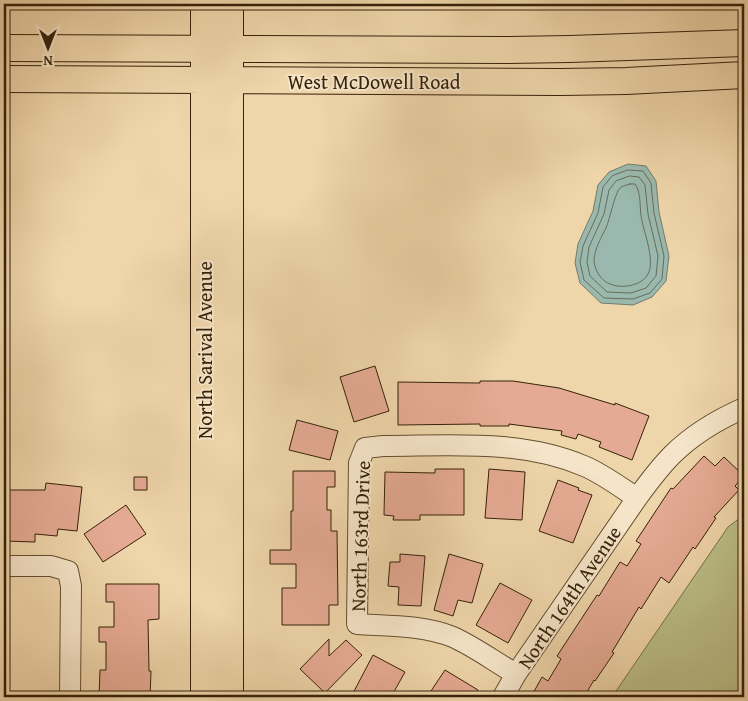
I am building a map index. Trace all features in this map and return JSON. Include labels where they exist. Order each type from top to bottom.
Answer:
[{"type":"main road","name":"North Sarival Avenue","points":[[230,9],[230,697]]},
{"type":"main road","name":"North Sarival Avenue","points":[[204,10],[204,697]]},
{"type":"main road","name":"West McDowell Road","points":[[4,48],[560,50],[744,43]]},
{"type":"main road","name":"West McDowell Road","points":[[4,79],[561,82],[744,75]]},
{"type":"street","name":"North 164th Avenue","points":[[503,697],[516,674],[637,498],[672,454],[688,440],[711,425],[744,408]]},
{"type":"street","name":"North 163rd Drive","points":[[516,674],[465,643],[432,631],[410,627],[357,624],[359,463],[364,448],[384,446],[500,446],[542,452],[585,466],[637,498]]},
{"type":"street","points":[[4,566],[51,566],[68,571],[71,586],[70,697]]},
{"type":"green space","points":[[744,515],[744,697],[612,697],[728,527]]},
{"type":"water","points":[[628,164],[646,166],[656,181],[659,212],[669,256],[666,281],[652,297],[633,305],[601,303],[580,283],[575,263],[578,244],[593,211],[598,185],[609,172]]},
{"type":"building","points":[[375,366],[389,411],[354,422],[340,377]]},
{"type":"building","points":[[480,381],[513,381],[559,388],[615,405],[615,403],[649,416],[632,460],[599,447],[601,442],[578,434],[576,439],[561,435],[562,431],[509,424],[509,426],[480,426],[480,424],[398,425],[398,382],[480,383]]},
{"type":"building","points":[[297,420],[338,431],[330,460],[289,450]]},
{"type":"building","points":[[704,456],[715,466],[724,457],[744,476],[735,486],[739,490],[714,517],[716,518],[695,549],[693,547],[669,583],[661,577],[641,609],[639,607],[612,652],[614,653],[584,697],[531,697],[542,677],[548,681],[561,659],[557,656],[620,562],[627,566],[641,544],[636,541],[671,488],[673,489]]},
{"type":"building","points":[[435,469],[464,469],[464,515],[420,515],[420,520],[393,520],[394,516],[384,515],[385,472],[435,473]]},
{"type":"building","points":[[489,469],[525,472],[522,520],[485,518]]},
{"type":"building","points":[[293,471],[335,471],[335,487],[327,487],[327,510],[331,510],[331,531],[337,531],[338,605],[329,605],[329,625],[282,625],[282,588],[296,588],[296,564],[270,564],[270,550],[291,550]]},
{"type":"building","points":[[134,477],[147,477],[147,490],[134,490]]},
{"type":"building","points":[[558,480],[592,495],[573,543],[539,531]]},
{"type":"building","points":[[46,483],[82,487],[77,531],[58,529],[57,536],[35,534],[35,542],[4,541],[4,490],[45,490]]},
{"type":"building","points":[[126,505],[146,534],[103,562],[84,534]]},
{"type":"building","points":[[400,554],[425,556],[421,606],[398,605],[399,587],[388,586],[390,562],[400,562]]},
{"type":"building","points":[[449,554],[483,564],[472,603],[458,600],[453,616],[434,610]]},
{"type":"building","points":[[500,583],[532,600],[508,643],[476,625]]},
{"type":"building","points":[[106,584],[159,584],[159,619],[148,620],[149,671],[151,671],[150,697],[99,697],[100,670],[106,670],[106,642],[99,642],[99,627],[114,627],[114,602],[106,602]]},
{"type":"building","points":[[329,639],[329,656],[346,640],[362,655],[325,693],[300,669]]},
{"type":"building","points":[[373,655],[405,672],[391,697],[351,697]]},
{"type":"building","points":[[445,670],[478,690],[473,697],[427,697]]}]
